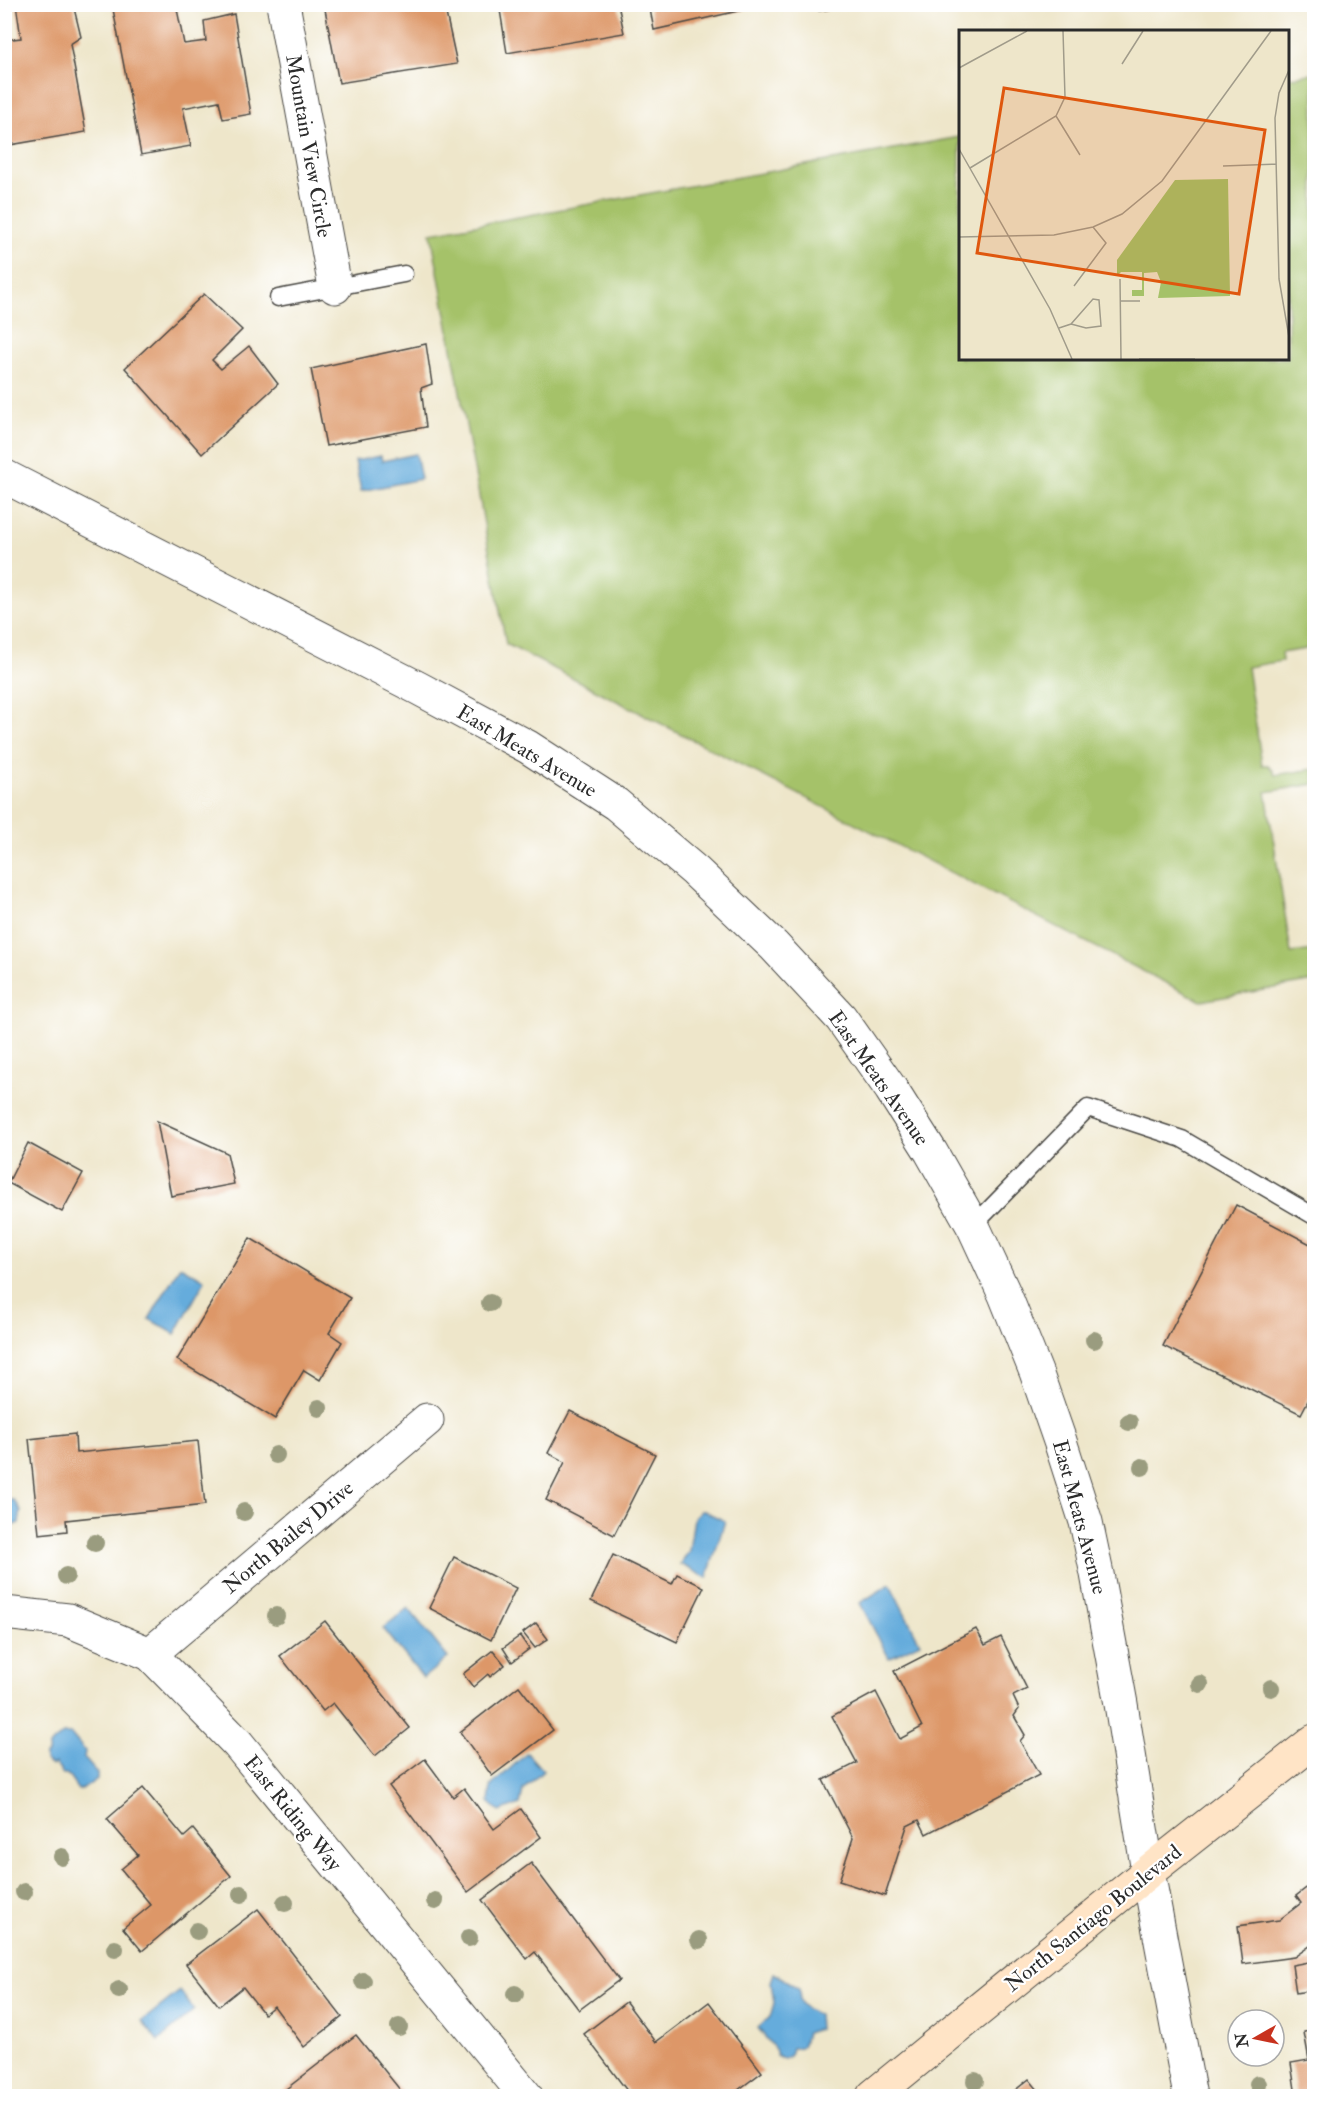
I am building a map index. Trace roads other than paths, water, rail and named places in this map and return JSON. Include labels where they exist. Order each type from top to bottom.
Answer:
[{"type":"main road","name":"North Santiago Boulevard","points":[[873,2097],[1148,1872],[1314,1741]]},
{"type":"street","name":"Mountain View Circle","points":[[283,4],[335,287]]},
{"type":"street","name":"East Meats Avenue","points":[[4,476],[418,688],[528,747],[616,804],[695,871],[774,946],[841,1018],[891,1089],[931,1152],[973,1226],[1005,1295],[1036,1372],[1060,1441],[1086,1522],[1121,1704],[1148,1872],[1190,2097]]},
{"type":"street","name":"North Bailey Drive","points":[[150,1654],[426,1420]]},
{"type":"street","name":"East Riding Way","points":[[4,1612],[68,1620],[150,1654],[238,1744],[526,2097]]},
{"type":"lane","points":[[278,298],[404,274]]},
{"type":"lane","points":[[973,1226],[1088,1108],[1182,1139],[1314,1216]]},
{"type":"water","points":[[416,454],[421,479],[361,491],[355,461],[381,456],[382,461]]},
{"type":"water","points":[[180,1266],[205,1280],[175,1334],[149,1319]]},
{"type":"water","points":[[5,1500],[14,1500],[21,1511],[19,1523],[6,1528],[5,1526]]},
{"type":"water","points":[[702,1510],[725,1521],[707,1578],[680,1564],[689,1551],[694,1518]]},
{"type":"water","points":[[890,1584],[920,1643],[889,1658],[860,1603]]},
{"type":"water","points":[[408,1608],[448,1658],[423,1678],[383,1628]]},
{"type":"water","points":[[63,1734],[71,1734],[85,1751],[84,1758],[97,1773],[97,1779],[83,1789],[78,1790],[67,1774],[63,1774],[55,1764],[52,1766],[45,1761],[49,1746]]},
{"type":"water","points":[[527,1753],[543,1771],[523,1790],[520,1804],[500,1812],[489,1802],[491,1786]]},
{"type":"water","points":[[774,1973],[799,1989],[803,2006],[818,2014],[819,2029],[806,2033],[802,2047],[792,2048],[790,2055],[784,2059],[777,2055],[775,2049],[758,2028],[770,2017],[774,2003],[771,1982]]},
{"type":"water","points":[[180,1991],[194,2010],[158,2041],[142,2021]]}]
